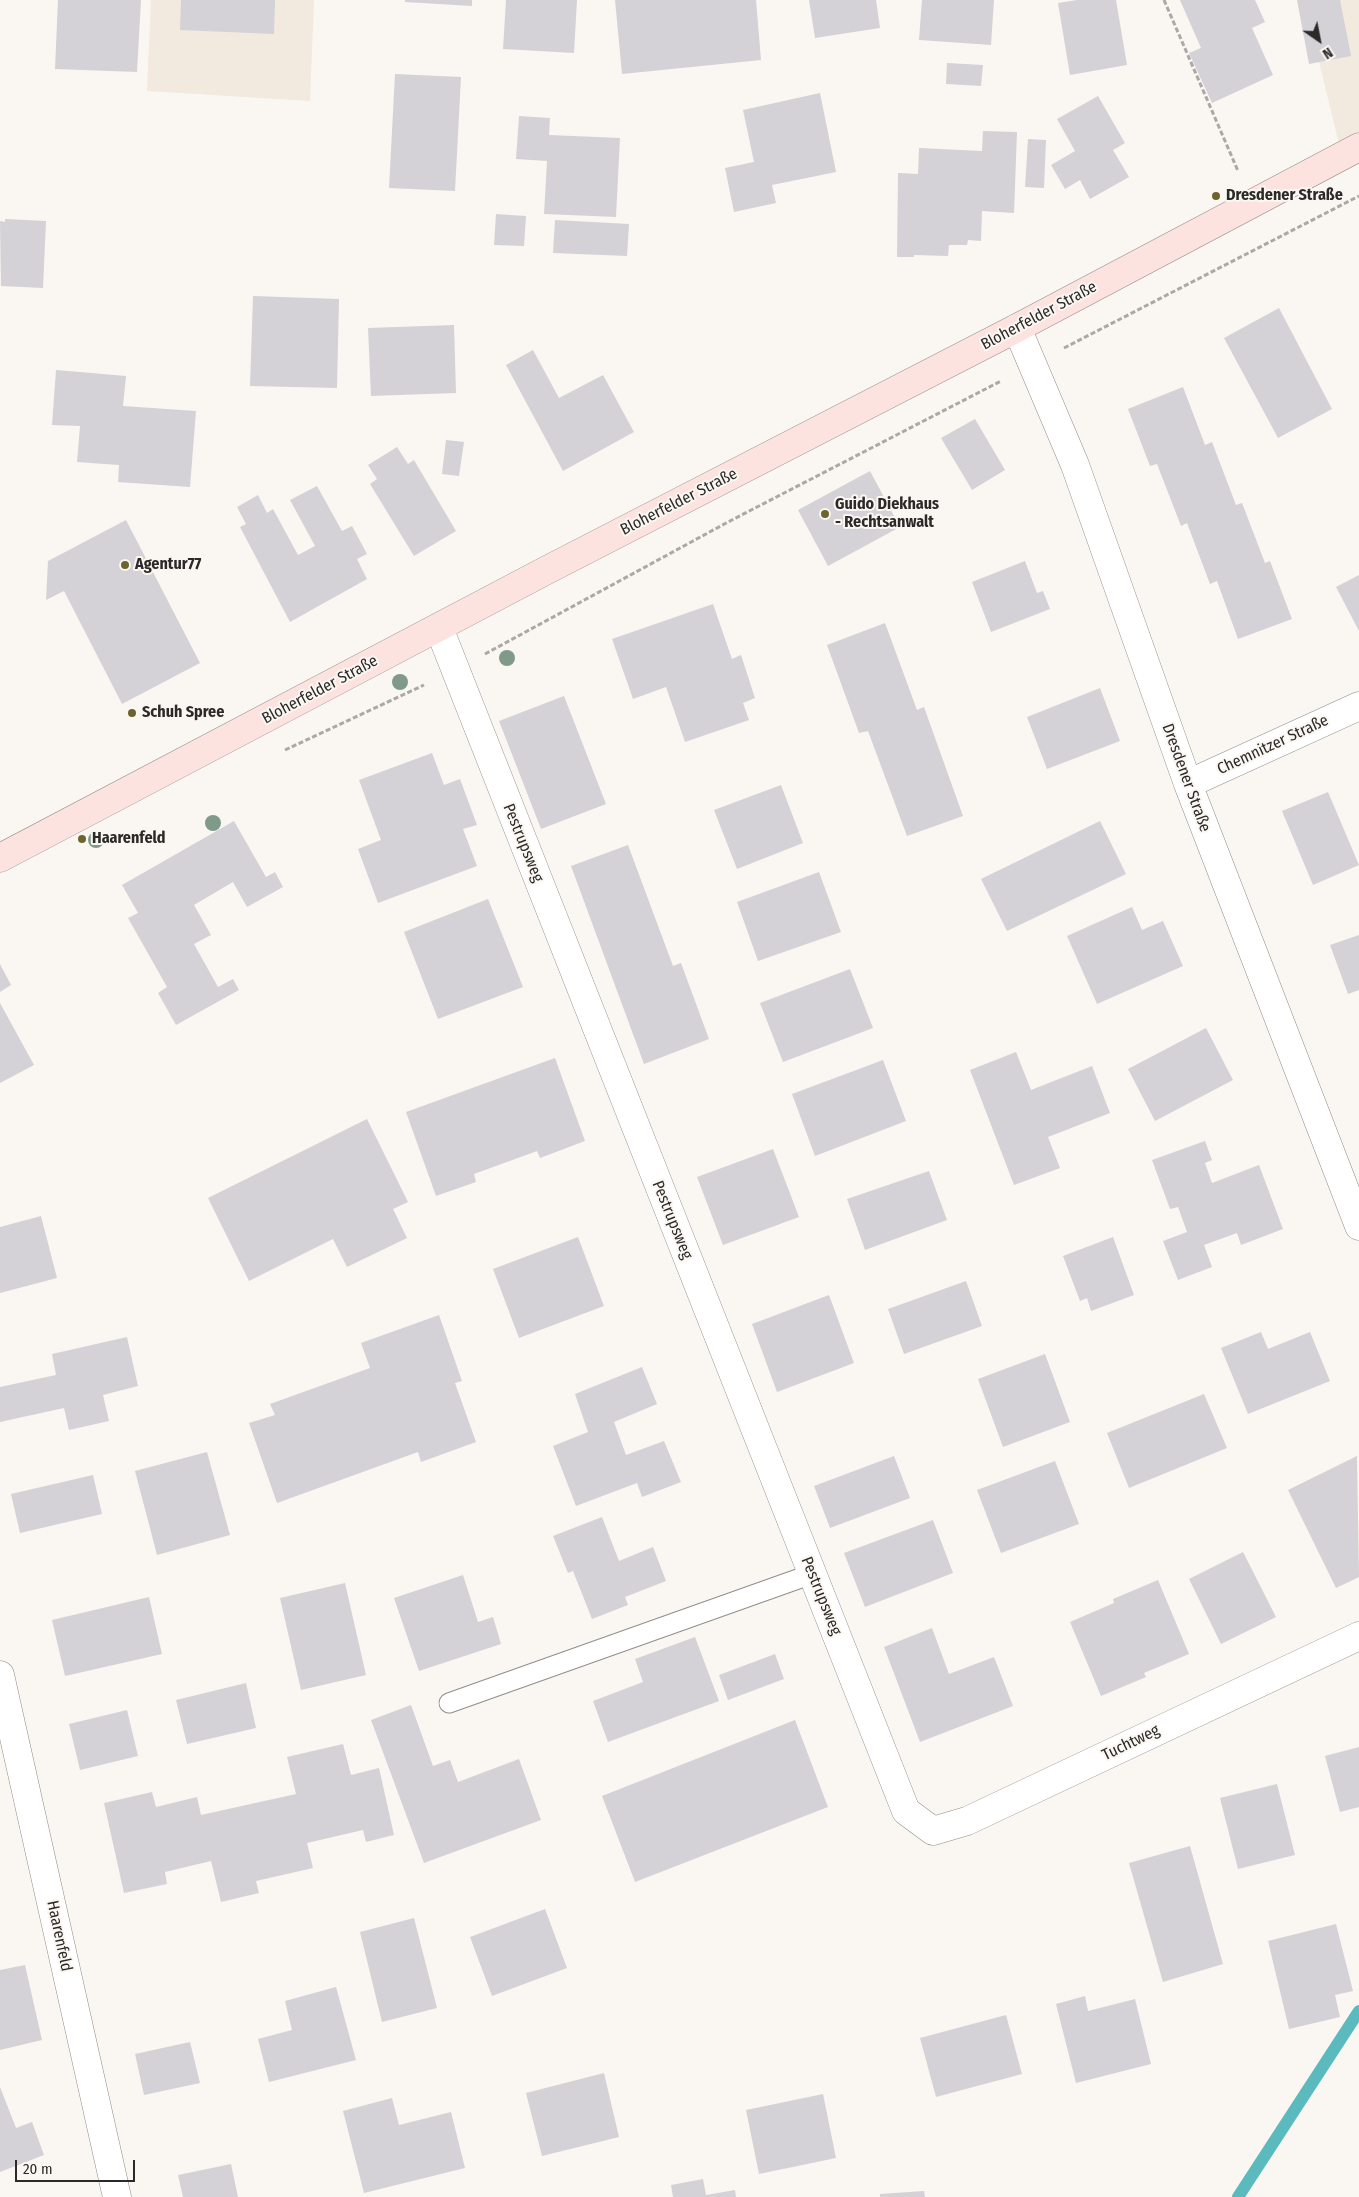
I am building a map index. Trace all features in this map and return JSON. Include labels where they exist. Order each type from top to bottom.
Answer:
[{"type":"street","name":"Bloherfelder Straße","points":[[0,858],[438,628],[1017,328],[1359,147]]},
{"type":"street","name":"Dresdener Straße","points":[[1017,328],[1075,464],[1188,784],[1359,1226]]},
{"type":"street","name":"Pestrupsweg","points":[[438,628],[906,1811]]},
{"type":"street","name":"Chemnitzer Straße","points":[[1188,784],[1359,706]]},
{"type":"street","name":"Tuchtweg","points":[[906,1811],[933,1831],[967,1821],[1359,1636]]},
{"type":"street","name":"Haarenfeld","points":[[0,1675],[117,2197]]},
{"type":"lane","points":[[449,1703],[812,1574]]},
{"type":"path","points":[[1164,0],[1252,204]]},
{"type":"path","points":[[276,754],[455,670],[728,522],[1359,196]]},
{"type":"shaded area","points":[[151,0],[314,0],[310,101],[147,91]]},
{"type":"shaded area","points":[[1304,0],[1359,0],[1359,147],[1342,156]]},
{"type":"building","points":[[58,0],[141,0],[137,72],[55,69]]},
{"type":"building","points":[[181,0],[275,0],[274,34],[180,30]]},
{"type":"building","points":[[405,0],[472,0],[472,6],[405,2]]},
{"type":"building","points":[[506,0],[577,0],[574,53],[503,49]]},
{"type":"building","points":[[615,0],[756,0],[761,60],[622,74]]},
{"type":"building","points":[[809,0],[876,0],[880,28],[815,38]]},
{"type":"building","points":[[922,0],[994,0],[991,45],[919,40]]},
{"type":"building","points":[[1077,0],[1116,0],[1127,65],[1070,75],[1058,3]]},
{"type":"building","points":[[1180,0],[1255,0],[1265,22],[1252,28],[1273,75],[1212,103],[1189,53],[1201,48]]},
{"type":"building","points":[[1297,0],[1340,0],[1351,56],[1309,64]]},
{"type":"building","points":[[947,63],[983,65],[981,86],[946,84]]},
{"type":"building","points":[[395,74],[461,77],[455,191],[389,188]]},
{"type":"building","points":[[820,93],[836,172],[772,185],[776,203],[734,212],[725,168],[754,162],[743,110]]},
{"type":"building","points":[[1098,96],[1125,143],[1113,150],[1129,177],[1090,199],[1080,180],[1065,189],[1051,165],[1075,151],[1057,119]]},
{"type":"building","points":[[519,116],[550,118],[549,135],[620,138],[616,217],[544,214],[547,161],[516,159]]},
{"type":"building","points":[[983,131],[1017,132],[1014,213],[982,211],[981,241],[968,240],[967,245],[949,245],[948,256],[914,255],[914,257],[897,257],[898,173],[918,174],[919,148],[982,151]]},
{"type":"building","points":[[1028,139],[1046,140],[1044,188],[1025,187]]},
{"type":"building","points":[[496,214],[526,216],[524,246],[494,245]]},
{"type":"building","points":[[5,219],[46,221],[43,288],[1,286],[0,221],[5,222]]},
{"type":"building","points":[[555,220],[629,224],[627,256],[553,253]]},
{"type":"building","points":[[253,296],[339,299],[337,388],[250,386]]},
{"type":"building","points":[[1279,308],[1332,409],[1278,438],[1224,338]]},
{"type":"building","points":[[454,325],[456,393],[371,396],[368,328]]},
{"type":"building","points":[[533,350],[559,398],[603,375],[634,432],[563,471],[506,365]]},
{"type":"building","points":[[56,370],[126,376],[123,406],[196,411],[190,487],[118,482],[119,465],[77,462],[80,426],[52,425]]},
{"type":"building","points":[[1183,387],[1205,445],[1212,442],[1236,505],[1242,503],[1265,563],[1270,561],[1292,619],[1238,639],[1217,581],[1210,584],[1187,523],[1181,526],[1157,464],[1150,466],[1128,409]]},
{"type":"building","points":[[975,419],[1005,470],[972,490],[941,438]]},
{"type":"building","points":[[446,440],[464,442],[459,476],[442,474]]},
{"type":"building","points":[[397,447],[408,464],[414,460],[456,531],[414,556],[370,484],[377,479],[368,465]]},
{"type":"building","points":[[870,471],[900,527],[828,566],[798,510]]},
{"type":"building","points":[[317,486],[342,531],[352,526],[367,554],[357,559],[367,579],[290,622],[240,527],[246,524],[237,507],[258,495],[267,513],[273,509],[298,555],[315,546],[290,500]]},
{"type":"building","points":[[126,520],[200,663],[122,704],[64,591],[46,600],[48,561]]},
{"type":"building","points":[[1025,561],[1037,593],[1043,591],[1050,609],[991,632],[972,582]]},
{"type":"building","points":[[1359,575],[1359,631],[1336,587]]},
{"type":"building","points":[[713,604],[732,659],[741,655],[755,698],[743,703],[749,720],[685,742],[666,687],[633,699],[612,639]]},
{"type":"building","points":[[885,623],[917,710],[924,707],[963,816],[907,836],[868,731],[859,733],[827,645]]},
{"type":"building","points":[[1100,688],[1120,741],[1047,769],[1027,717]]},
{"type":"building","points":[[564,696],[606,804],[541,829],[499,721]]},
{"type":"building","points":[[432,753],[444,785],[460,779],[477,825],[463,829],[477,866],[378,903],[358,849],[381,840],[359,780]]},
{"type":"building","points":[[781,785],[803,843],[737,869],[714,810]]},
{"type":"building","points":[[1328,792],[1359,865],[1313,885],[1282,811]]},
{"type":"building","points":[[234,821],[266,877],[275,872],[283,887],[247,907],[233,882],[194,905],[211,935],[194,944],[218,987],[233,979],[239,990],[176,1025],[158,993],[167,987],[128,918],[138,913],[122,885]]},
{"type":"building","points":[[1100,821],[1126,874],[1007,931],[981,879]]},
{"type":"building","points":[[628,845],[673,966],[681,963],[709,1039],[644,1064],[571,866]]},
{"type":"building","points":[[819,872],[841,932],[758,961],[737,902]]},
{"type":"building","points":[[488,899],[523,987],[438,1019],[404,932]]},
{"type":"building","points":[[1132,907],[1142,930],[1163,921],[1183,966],[1097,1004],[1067,936]]},
{"type":"building","points":[[1359,935],[1359,990],[1348,994],[1330,945]]},
{"type":"building","points":[[0,964],[11,985],[0,992]]},
{"type":"building","points":[[850,969],[873,1028],[783,1062],[760,1003]]},
{"type":"building","points":[[0,1003],[34,1065],[0,1083]]},
{"type":"building","points":[[1206,1028],[1233,1080],[1155,1121],[1128,1069]]},
{"type":"building","points":[[1016,1052],[1031,1090],[1092,1066],[1110,1113],[1048,1137],[1060,1168],[1014,1185],[970,1070]]},
{"type":"building","points":[[555,1058],[585,1141],[540,1158],[537,1151],[474,1174],[476,1182],[436,1196],[406,1112]]},
{"type":"building","points":[[883,1060],[906,1121],[815,1156],[792,1094]]},
{"type":"building","points":[[367,1119],[408,1202],[393,1209],[407,1238],[347,1267],[333,1239],[249,1281],[208,1198]]},
{"type":"building","points":[[1205,1141],[1212,1160],[1205,1163],[1212,1183],[1259,1165],[1283,1229],[1241,1245],[1237,1233],[1204,1245],[1212,1267],[1178,1280],[1163,1241],[1187,1232],[1178,1207],[1170,1209],[1152,1160]]},
{"type":"building","points":[[773,1149],[799,1217],[723,1245],[697,1177]]},
{"type":"building","points":[[929,1171],[947,1220],[865,1250],[847,1199]]},
{"type":"building","points":[[41,1216],[57,1278],[0,1293],[0,1227]]},
{"type":"building","points":[[578,1237],[604,1306],[519,1338],[493,1269]]},
{"type":"building","points":[[1113,1237],[1134,1295],[1091,1311],[1087,1298],[1080,1301],[1063,1256]]},
{"type":"building","points":[[966,1281],[982,1326],[904,1354],[888,1309]]},
{"type":"building","points":[[829,1295],[854,1363],[777,1392],[752,1324]]},
{"type":"building","points":[[439,1315],[462,1381],[455,1383],[476,1442],[421,1462],[418,1452],[277,1503],[249,1423],[275,1415],[270,1404],[370,1368],[361,1343]]},
{"type":"building","points":[[1261,1332],[1268,1349],[1310,1332],[1330,1381],[1248,1414],[1221,1348]]},
{"type":"building","points":[[127,1337],[138,1386],[103,1395],[109,1421],[69,1430],[64,1408],[0,1422],[0,1387],[56,1375],[52,1354]]},
{"type":"building","points":[[1045,1354],[1070,1422],[1003,1447],[978,1379]]},
{"type":"building","points":[[642,1367],[657,1404],[614,1422],[626,1455],[664,1441],[681,1482],[642,1497],[637,1483],[576,1506],[553,1446],[588,1432],[575,1394]]},
{"type":"building","points":[[1204,1394],[1227,1448],[1129,1488],[1107,1433]]},
{"type":"building","points":[[207,1452],[230,1535],[157,1555],[135,1471]]},
{"type":"building","points":[[894,1456],[910,1498],[830,1528],[814,1486]]},
{"type":"building","points":[[1357,1456],[1359,1577],[1336,1588],[1288,1490]]},
{"type":"building","points":[[1055,1461],[1079,1524],[1001,1553],[977,1490]]},
{"type":"building","points":[[93,1475],[102,1514],[20,1533],[11,1494]]},
{"type":"building","points":[[602,1517],[619,1561],[653,1547],[666,1581],[625,1597],[628,1605],[592,1619],[573,1571],[568,1573],[553,1536]]},
{"type":"building","points":[[933,1520],[953,1573],[865,1607],[844,1553]]},
{"type":"building","points":[[1243,1552],[1276,1617],[1221,1644],[1189,1579]]},
{"type":"building","points":[[463,1575],[478,1622],[493,1617],[501,1644],[419,1671],[394,1598]]},
{"type":"building","points":[[1158,1580],[1189,1654],[1144,1673],[1146,1677],[1101,1696],[1070,1622],[1114,1603],[1113,1599]]},
{"type":"building","points":[[345,1583],[366,1675],[301,1690],[280,1598]]},
{"type":"building","points":[[149,1597],[162,1654],[65,1676],[52,1620]]},
{"type":"building","points":[[932,1628],[949,1674],[994,1657],[1013,1706],[920,1742],[884,1647]]},
{"type":"building","points":[[695,1637],[719,1701],[608,1742],[593,1701],[643,1682],[635,1659]]},
{"type":"building","points":[[775,1654],[784,1679],[728,1700],[719,1675]]},
{"type":"building","points":[[246,1683],[256,1728],[187,1744],[176,1700]]},
{"type":"building","points":[[411,1705],[433,1766],[450,1760],[458,1782],[519,1759],[541,1820],[424,1863],[371,1720]]},
{"type":"building","points":[[127,1710],[138,1756],[80,1770],[69,1724]]},
{"type":"building","points":[[795,1720],[828,1807],[635,1882],[602,1796]]},
{"type":"building","points":[[343,1744],[351,1775],[379,1768],[394,1835],[366,1842],[363,1830],[307,1843],[313,1868],[256,1881],[259,1893],[221,1902],[211,1861],[165,1872],[167,1884],[124,1893],[104,1803],[152,1792],[156,1807],[197,1797],[201,1815],[296,1794],[287,1757]]},
{"type":"building","points":[[1359,1747],[1359,1807],[1340,1812],[1325,1756]]},
{"type":"building","points":[[1277,1784],[1295,1855],[1238,1869],[1220,1798]]},
{"type":"building","points":[[1190,1846],[1223,1964],[1163,1982],[1129,1863]]},
{"type":"building","points":[[545,1909],[567,1968],[492,1996],[470,1937]]},
{"type":"building","points":[[414,1918],[437,2008],[382,2022],[360,1932]]},
{"type":"building","points":[[1336,1924],[1353,1991],[1335,1995],[1340,2017],[1289,2029],[1268,1941]]},
{"type":"building","points":[[25,1965],[42,2040],[0,2050],[0,1970]]},
{"type":"building","points":[[336,1987],[356,2060],[269,2082],[258,2039],[292,2030],[285,2001]]},
{"type":"building","points":[[1085,1996],[1088,2011],[1135,1999],[1151,2064],[1076,2083],[1056,2004]]},
{"type":"building","points":[[1006,2015],[1022,2074],[936,2097],[920,2038]]},
{"type":"building","points":[[190,2042],[200,2083],[144,2095],[135,2054]]},
{"type":"building","points":[[604,2073],[619,2137],[542,2156],[526,2093]]},
{"type":"building","points":[[0,2087],[16,2128],[32,2122],[44,2155],[0,2172]]},
{"type":"building","points":[[823,2094],[836,2158],[759,2174],[746,2110]]},
{"type":"building","points":[[392,2098],[399,2125],[451,2112],[465,2168],[364,2193],[343,2111]]},
{"type":"building","points":[[231,2164],[238,2197],[183,2197],[178,2175]]},
{"type":"building","points":[[703,2179],[706,2195],[735,2190],[736,2197],[673,2197],[671,2185]]},
{"type":"building","points":[[924,2191],[925,2197],[880,2197],[880,2194]]},
{"type":"waterway","points":[[1238,2197],[1359,2011]]},
{"type":"place","name":"Dresdener Straße","points":[[1216,196]]},
{"type":"place","name":"Guido Diekhaus - Rechtsanwalt","points":[[825,514]]},
{"type":"place","name":"Agentur77","points":[[125,565]]},
{"type":"place","name":"Schuh Spree","points":[[132,713]]},
{"type":"place","name":"Haarenfeld","points":[[82,839]]}]
